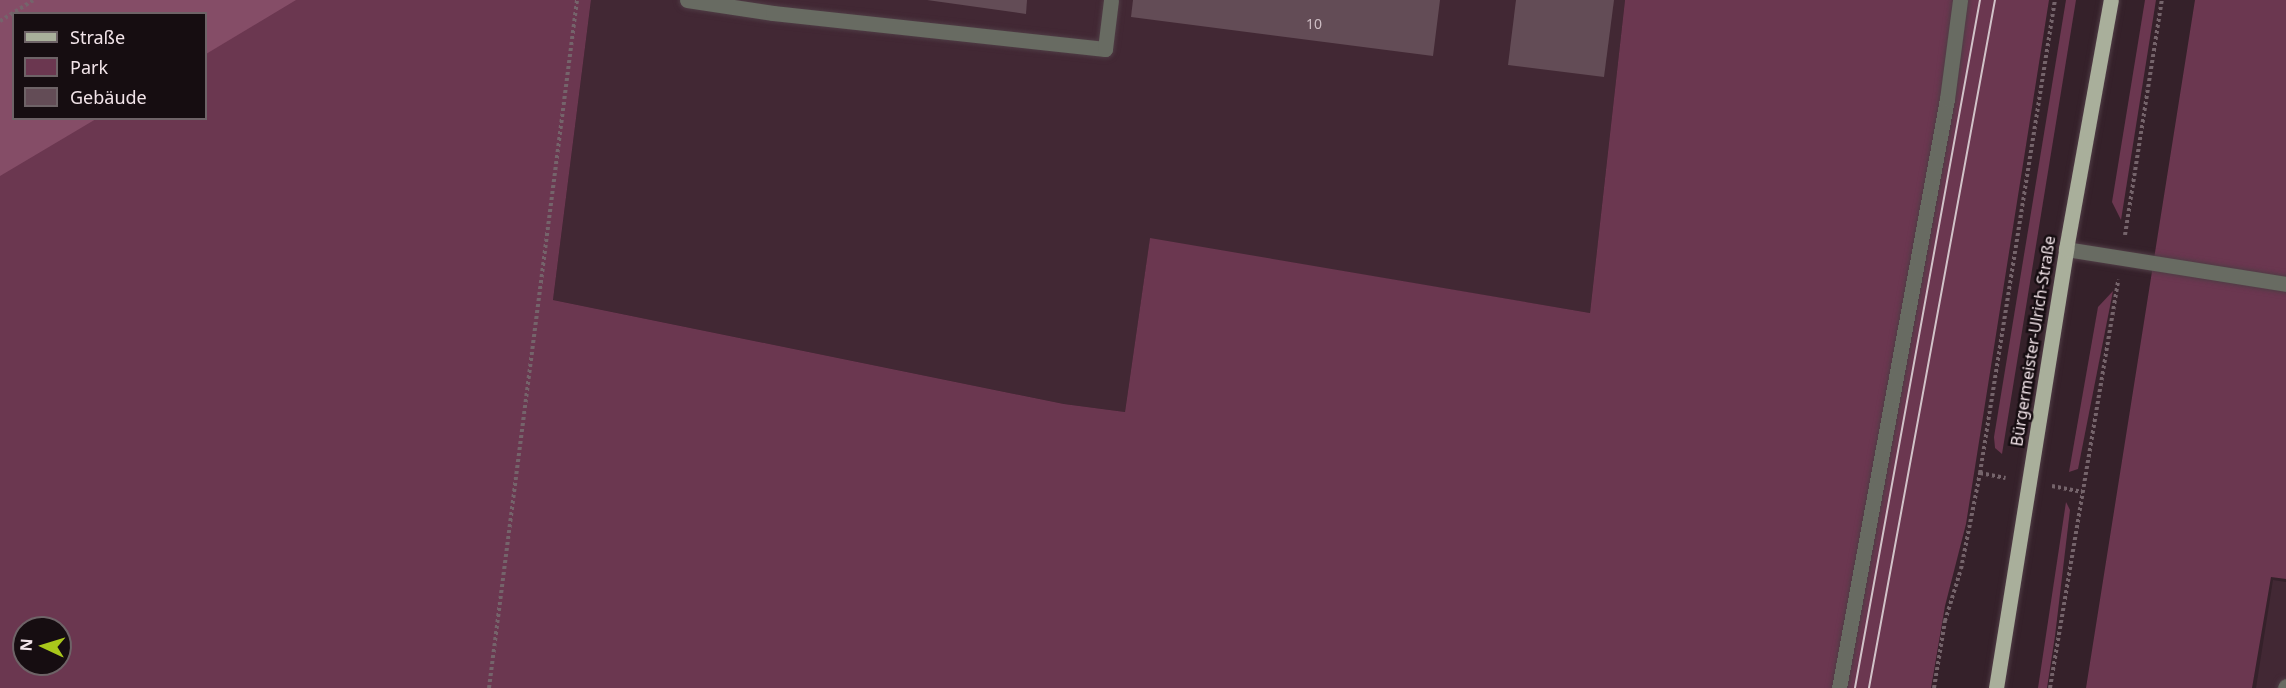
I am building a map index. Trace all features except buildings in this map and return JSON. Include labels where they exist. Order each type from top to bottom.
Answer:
[{"type":"main road","name":"Bürgermeister-Ulrich-Straße","points":[[1996,688],[2066,249],[2111,0]]},
{"type":"lane","points":[[687,0],[773,13],[1105,49],[1111,0]]},
{"type":"lane","points":[[1839,688],[1947,99],[1960,0]]},
{"type":"lane","points":[[2066,249],[2122,256],[2286,284]]},
{"type":"path","points":[[14,12],[33,0]]},
{"type":"path","points":[[489,688],[577,0]]},
{"type":"path","points":[[1934,688],[1945,621],[1961,569],[1980,473],[2055,0]]},
{"type":"path","points":[[2050,688],[2162,0]]},
{"type":"shaded area","points":[[0,0],[296,0],[207,53],[207,12],[12,12],[12,120],[94,120],[0,176]]},
{"type":"shaded area","points":[[591,0],[1625,0],[1590,313],[1150,239],[1125,412],[1064,404],[553,300]]},
{"type":"shaded area","points":[[2273,580],[2286,582],[2286,688],[2256,688]]},
{"type":"green space","points":[[0,0],[591,0],[553,300],[1064,404],[1125,412],[1150,238],[1590,313],[1625,0],[2049,0],[1966,524],[1945,606],[1931,688],[0,688]]},
{"type":"green space","points":[[2066,0],[2076,0],[2002,454],[1995,448],[1994,437]]},
{"type":"green space","points":[[2145,0],[2156,0],[2121,220],[2112,202]]},
{"type":"green space","points":[[2195,0],[2286,0],[2286,579],[2271,577],[2252,688],[2086,688]]},
{"type":"green space","points":[[2113,291],[2078,469],[2069,472],[2098,307]]},
{"type":"green space","points":[[2066,502],[2070,510],[2055,636],[2047,688],[2038,688]]},
{"type":"tram line","points":[[1855,688],[1980,0]]},
{"type":"tram line","points":[[1869,688],[1995,0]]}]
